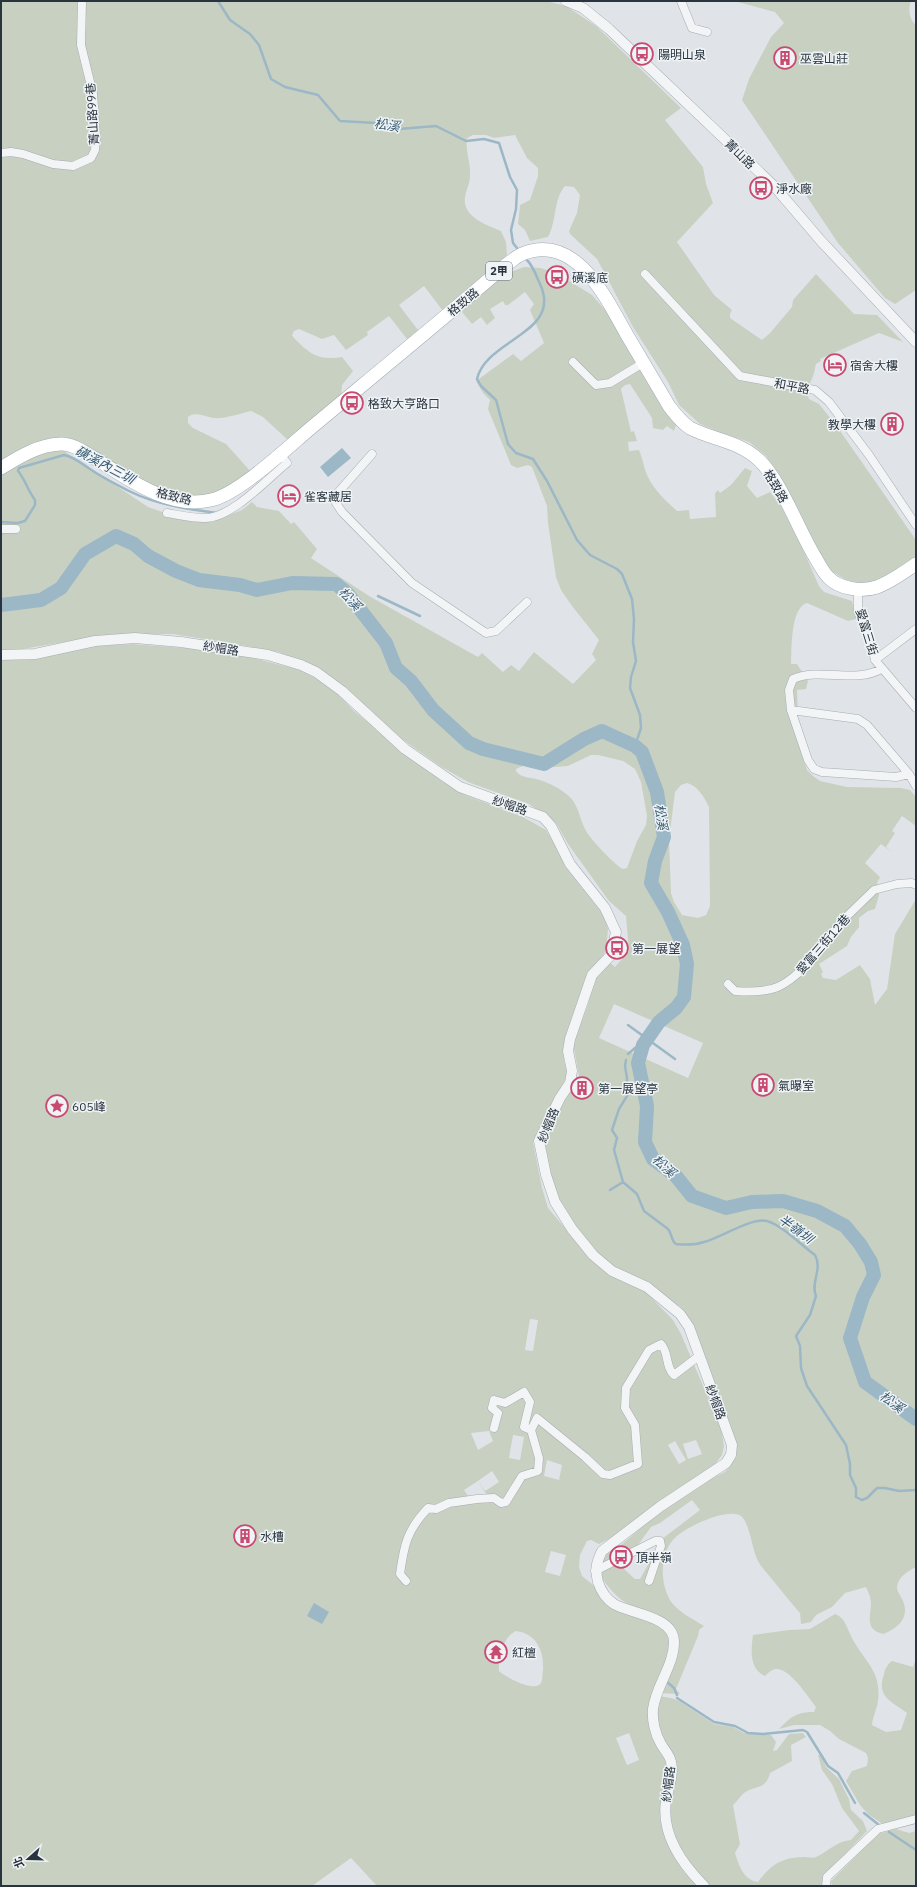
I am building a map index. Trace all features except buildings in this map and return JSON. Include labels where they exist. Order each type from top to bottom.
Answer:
[{"type":"main road","name":"格致路","points":[[1,468],[22,454],[42,447],[61,444],[76,447],[132,481],[169,497],[198,502],[211,500],[228,494],[261,476],[280,454],[507,264],[521,254],[534,250],[551,250],[565,254],[578,263],[604,295],[669,406],[680,420],[703,433],[732,443],[758,459],[774,480],[808,545],[828,578],[842,586],[858,589],[877,587],[916,564]]},
{"type":"street","name":"菁山路99巷","points":[[1,153],[23,154],[53,164],[74,166],[91,158],[95,150],[96,137],[93,94],[81,45],[82,1]]},
{"type":"street","name":"菁山路","points":[[566,1],[583,8],[609,29],[774,186],[821,240],[916,342]]},
{"type":"street","points":[[680,1],[692,28],[707,32]]},
{"type":"street","name":"和平路","points":[[645,274],[740,376],[815,390],[829,402],[869,455],[916,525]]},
{"type":"street","points":[[573,362],[596,385],[610,383],[643,362]]},
{"type":"street","points":[[372,454],[335,496],[336,503],[342,512],[412,582],[464,616],[486,633],[496,632],[526,602]]},
{"type":"street","points":[[167,513],[204,518],[222,515],[239,504],[261,476]]},
{"type":"street","points":[[1,529],[16,529]]},
{"type":"street","name":"愛富三街","points":[[858,589],[858,611],[872,647],[875,660],[881,669],[916,708]]},
{"type":"street","points":[[875,660],[916,629]]},
{"type":"street","name":"紗帽路","points":[[1,655],[35,654],[95,641],[135,638],[181,642],[268,655],[301,665],[316,672],[342,691],[405,749],[460,787],[543,817],[551,826],[570,864],[605,908],[616,932],[611,955],[592,974],[570,1039],[568,1051],[572,1071],[570,1083],[560,1098],[539,1141],[546,1176],[555,1202],[572,1229],[594,1255],[612,1271],[647,1287],[680,1314],[689,1327],[732,1445],[731,1455],[726,1464],[674,1497],[602,1551],[597,1561],[595,1571],[601,1592],[613,1604],[655,1619],[666,1625],[673,1635],[674,1648],[670,1662],[656,1692],[653,1710],[654,1726],[660,1742],[672,1763],[665,1806],[667,1821],[675,1850],[692,1874],[704,1886]]},
{"type":"street","points":[[881,669],[874,673],[863,675],[803,675],[794,679],[789,690],[791,710],[808,760],[814,769],[822,772],[896,777],[909,774]]},
{"type":"street","points":[[791,710],[858,719],[867,725],[909,774],[916,786]]},
{"type":"street","name":"愛富三街12巷","points":[[728,984],[734,991],[745,992],[768,991],[778,988],[794,977],[813,959],[812,957],[842,921],[874,890],[897,884],[912,883],[916,885]]},
{"type":"street","points":[[406,1580],[400,1574],[405,1541],[428,1508],[436,1509],[449,1503],[477,1499],[494,1498],[501,1503],[506,1502],[522,1476],[538,1471],[539,1458],[531,1430],[537,1418],[586,1457],[603,1474],[610,1475],[638,1464],[635,1425],[625,1408],[626,1388],[649,1350],[661,1344],[664,1347],[670,1372],[674,1375],[699,1356]]},
{"type":"street","points":[[494,1428],[498,1412],[492,1408],[494,1400],[505,1403],[524,1392],[530,1402],[524,1426],[531,1430]]},
{"type":"street","points":[[595,1571],[655,1541],[660,1541],[661,1546],[649,1581]]},
{"type":"street","points":[[826,1886],[828,1877],[878,1829],[916,1819]]},
{"type":"green space","points":[[1,1],[546,1],[566,6],[596,26],[681,108],[665,120],[703,167],[706,184],[713,203],[677,242],[714,295],[732,310],[730,318],[762,340],[770,333],[792,307],[793,300],[816,274],[854,314],[877,315],[903,342],[879,333],[820,359],[821,361],[816,364],[809,386],[808,395],[809,399],[819,404],[836,425],[916,540],[916,558],[879,581],[860,583],[846,580],[830,570],[817,549],[803,519],[766,456],[749,442],[700,424],[679,405],[668,382],[633,327],[597,259],[570,234],[569,231],[577,213],[580,195],[574,187],[565,186],[561,192],[551,231],[548,237],[530,241],[525,230],[518,224],[520,205],[530,200],[538,176],[538,168],[527,158],[515,135],[494,138],[486,135],[473,135],[467,138],[470,176],[465,197],[467,210],[471,215],[483,223],[501,231],[506,242],[507,255],[443,311],[424,286],[399,305],[418,330],[407,339],[389,316],[367,332],[368,335],[346,350],[334,335],[322,339],[299,329],[294,331],[292,335],[294,338],[310,352],[320,357],[342,357],[353,371],[342,385],[341,397],[289,441],[263,417],[251,411],[222,418],[213,418],[197,414],[188,417],[188,423],[193,428],[226,444],[252,473],[207,498],[173,494],[141,481],[91,449],[38,443],[16,451],[1,461]]},
{"type":"green space","points":[[734,1],[911,1],[910,14],[916,25],[916,290],[895,304],[885,298],[838,243],[742,100],[749,79],[771,37],[784,23],[775,12]]},
{"type":"green space","points":[[524,267],[541,268],[558,274],[592,295],[611,317],[636,356],[650,387],[676,425],[674,431],[667,426],[663,430],[653,428],[652,418],[630,384],[625,385],[621,389],[631,432],[634,431],[637,441],[628,442],[629,451],[639,450],[651,482],[657,491],[677,511],[689,510],[690,519],[716,517],[715,493],[718,490],[720,493],[731,485],[745,468],[752,471],[747,486],[757,498],[770,492],[781,506],[819,586],[824,592],[852,601],[856,619],[848,621],[807,603],[801,606],[797,613],[793,630],[791,664],[797,664],[808,681],[806,689],[797,690],[798,717],[795,731],[807,770],[820,781],[847,787],[901,788],[910,790],[916,797],[916,826],[902,816],[892,831],[895,833],[886,847],[893,853],[881,844],[865,863],[880,877],[877,883],[879,895],[875,909],[868,911],[859,918],[859,927],[851,937],[847,946],[819,964],[823,972],[821,974],[823,978],[836,980],[860,965],[870,979],[875,1005],[887,989],[895,934],[916,899],[916,1567],[910,1570],[899,1580],[897,1587],[905,1607],[904,1617],[898,1625],[883,1634],[873,1629],[870,1622],[871,1601],[866,1587],[845,1593],[832,1607],[816,1615],[811,1622],[801,1624],[800,1613],[758,1561],[747,1524],[744,1519],[735,1514],[716,1516],[695,1525],[678,1535],[668,1547],[663,1562],[663,1580],[672,1603],[683,1613],[704,1626],[699,1630],[698,1636],[676,1689],[680,1694],[658,1693],[677,1645],[677,1636],[673,1628],[668,1622],[660,1617],[626,1603],[615,1594],[600,1576],[601,1552],[620,1546],[663,1509],[701,1483],[725,1472],[735,1458],[737,1446],[694,1327],[681,1307],[615,1268],[600,1257],[576,1226],[555,1191],[551,1181],[545,1145],[557,1112],[579,1076],[573,1044],[588,1005],[595,975],[609,962],[615,967],[629,951],[626,916],[609,901],[568,844],[556,823],[529,804],[468,782],[440,766],[385,727],[302,662],[279,652],[172,634],[113,634],[10,651],[1,650],[1,473],[12,464],[58,447],[148,507],[177,517],[211,522],[242,510],[252,502],[257,507],[279,511],[291,524],[294,522],[317,549],[311,558],[369,596],[478,657],[482,653],[503,672],[511,665],[519,671],[534,652],[573,684],[596,660],[592,654],[599,640],[561,590],[556,577],[547,506],[532,467],[528,465],[517,468],[511,465],[488,409],[490,400],[483,393],[476,381],[513,354],[521,361],[544,343],[530,310],[534,304],[525,292],[508,305],[505,305],[503,301],[490,309],[495,318],[487,325],[481,317],[472,324],[462,312],[490,285],[515,270]],"holes":[[[591,755],[598,755],[623,761],[635,769],[641,782],[647,816],[646,825],[637,841],[627,868],[623,869],[619,867],[591,838],[587,833],[576,806],[571,798],[550,784],[541,780],[523,776],[516,771],[516,769],[525,765],[543,768],[568,766]],[[687,783],[691,784],[703,796],[709,807],[710,906],[706,915],[698,918],[682,915],[674,902],[671,893],[669,840],[675,792],[681,785]],[[614,1004],[703,1043],[688,1078],[599,1038]],[[692,1500],[700,1510],[662,1539],[640,1579],[635,1579],[625,1570],[623,1566],[651,1527],[660,1523]]]},
{"type":"green space","points":[[132,644],[226,651],[300,670],[331,687],[354,711],[440,780],[465,795],[523,817],[546,830],[557,848],[566,868],[604,916],[608,929],[606,951],[590,974],[563,1047],[564,1061],[568,1074],[533,1142],[542,1188],[548,1208],[587,1254],[644,1290],[673,1320],[681,1334],[721,1428],[724,1446],[722,1455],[713,1467],[615,1536],[599,1544],[591,1540],[587,1541],[580,1555],[579,1567],[582,1576],[592,1584],[611,1607],[659,1625],[669,1636],[670,1653],[653,1690],[650,1704],[668,1764],[671,1851],[684,1872],[698,1886],[377,1886],[351,1858],[312,1886],[1,1886],[1,659],[29,660],[97,646]],"holes":[[[530,1319],[538,1320],[533,1351],[525,1350]],[[489,1431],[493,1441],[478,1450],[471,1433]],[[513,1435],[524,1437],[520,1460],[509,1458]],[[696,1440],[702,1454],[688,1459],[683,1444]],[[675,1441],[686,1460],[679,1464],[668,1445]],[[547,1460],[562,1465],[559,1480],[544,1476]],[[492,1471],[499,1482],[485,1491],[478,1481]],[[478,1481],[486,1494],[479,1497],[469,1497],[464,1490]],[[551,1551],[566,1555],[560,1576],[545,1572]],[[516,1631],[529,1636],[538,1644],[543,1663],[542,1681],[538,1686],[520,1683],[507,1677],[499,1671],[499,1660],[502,1648],[508,1638]],[[629,1733],[639,1760],[627,1765],[616,1738]]]},
{"type":"green space","points":[[835,1614],[842,1618],[846,1624],[852,1638],[875,1674],[879,1691],[877,1707],[872,1725],[886,1732],[901,1730],[907,1713],[886,1698],[882,1688],[882,1682],[886,1669],[892,1661],[913,1667],[916,1659],[916,1816],[884,1825],[868,1814],[860,1805],[846,1781],[852,1771],[867,1766],[868,1758],[866,1753],[839,1739],[820,1725],[794,1725],[779,1729],[794,1716],[814,1712],[816,1707],[793,1678],[787,1673],[775,1669],[770,1671],[765,1676],[756,1669],[752,1658],[753,1635],[789,1630],[810,1629]]},
{"type":"green space","points":[[659,1696],[679,1701],[714,1724],[733,1727],[744,1733],[771,1735],[776,1742],[773,1751],[777,1750],[789,1734],[803,1733],[806,1737],[791,1745],[792,1761],[770,1773],[763,1785],[744,1793],[733,1805],[740,1844],[735,1853],[740,1867],[745,1875],[753,1881],[758,1882],[767,1871],[782,1861],[803,1857],[816,1857],[838,1844],[851,1840],[859,1831],[842,1808],[832,1784],[822,1770],[818,1755],[821,1755],[826,1767],[839,1779],[849,1799],[851,1810],[863,1821],[867,1831],[825,1875],[823,1886],[708,1886],[679,1849],[671,1829],[665,1745],[656,1718]]},
{"type":"green space","points":[[896,1829],[909,1833],[916,1831],[916,1886],[832,1886],[831,1881],[878,1834]]},
{"type":"water","points":[[342,448],[351,458],[328,477],[320,467]]},
{"type":"water","points":[[314,1603],[329,1612],[322,1624],[307,1616]]},
{"type":"waterway","name":"松溪","points":[[218,1],[230,20],[250,34],[259,45],[271,79],[285,87],[318,95],[340,121],[376,123],[399,129],[436,126],[466,141],[484,139],[499,143],[510,177],[517,190],[516,209],[511,230],[513,243],[517,248]]},
{"type":"waterway","name":"松溪","points":[[527,260],[533,268],[540,284],[544,301],[541,314],[533,325],[494,354],[483,365],[477,379],[481,386],[496,400],[508,444],[516,453],[533,459],[547,481],[577,540],[590,555],[617,569],[622,574],[632,599],[634,619],[633,642],[636,661],[631,677],[630,688],[640,715],[641,728],[635,746]]},
{"type":"waterway","name":"磺溪內三圳","points":[[1,522],[18,523],[25,521],[35,505],[35,500],[18,471],[19,468],[64,455],[75,459],[105,478],[141,496],[173,506],[217,513]]},
{"type":"waterway","name":"松溪","points":[[1,605],[41,600],[61,588],[85,554],[116,536],[134,544],[148,556],[176,571],[199,580],[240,585],[257,590],[292,583],[336,584],[348,594],[386,643],[396,668],[411,681],[433,710],[469,743],[483,749],[544,764],[584,739],[602,731],[635,746],[642,752],[657,792],[664,837],[655,861],[651,883],[668,912],[683,945],[687,964],[684,997],[676,1008],[659,1022],[643,1045],[638,1063],[647,1106],[645,1142],[653,1159],[675,1175],[692,1196],[726,1208],[752,1202],[783,1201],[817,1211],[845,1226],[860,1244],[871,1262],[874,1275],[863,1297],[850,1338],[865,1382],[916,1419]]},
{"type":"waterway","points":[[378,596],[420,616]]},
{"type":"waterway","points":[[628,1025],[675,1059]]},
{"type":"waterway","name":"半嶺圳","points":[[628,1054],[635,1048],[643,1045]]},
{"type":"waterway","name":"半嶺圳","points":[[626,1060],[627,1096],[619,1109],[612,1130],[617,1138],[614,1150],[623,1182],[637,1194],[644,1211],[668,1229],[673,1241],[676,1244],[701,1243],[753,1222],[767,1221],[785,1231],[815,1255],[818,1265],[814,1286],[816,1296],[810,1315],[796,1336],[800,1346],[801,1368],[807,1386],[846,1445],[850,1464],[850,1475],[856,1488],[856,1497],[862,1500],[867,1498],[877,1488],[899,1491],[916,1490]]},
{"type":"waterway","points":[[610,1190],[623,1182]]},
{"type":"waterway","points":[[667,1682],[674,1688],[677,1695]]},
{"type":"waterway","points":[[677,1698],[714,1722],[735,1726],[748,1733],[763,1734],[803,1730],[807,1732],[828,1766],[838,1773],[855,1803]]},
{"type":"waterway","points":[[864,1813],[879,1825]]},
{"type":"waterway","points":[[889,1832],[916,1850]]},
{"type":"place","name":"陽明山泉","points":[[642,54]]},
{"type":"place","name":"巫雲山莊","points":[[785,58]]},
{"type":"place","name":"淨水廠","points":[[761,188]]},
{"type":"place","name":"磺溪底","points":[[557,277]]},
{"type":"place","name":"宿舍大樓","points":[[835,365]]},
{"type":"place","name":"格致大亨路口","points":[[352,403]]},
{"type":"place","name":"教學大樓","points":[[892,424]]},
{"type":"place","name":"雀客藏居","points":[[289,496]]},
{"type":"place","name":"第一展望","points":[[617,948]]},
{"type":"place","name":"氣曝室","points":[[763,1085]]},
{"type":"place","name":"第一展望亭","points":[[582,1088]]},
{"type":"place","name":"605峰","points":[[57,1106]]},
{"type":"place","name":"水槽","points":[[245,1536]]},
{"type":"place","name":"頂半嶺","points":[[621,1557]]},
{"type":"place","name":"紅檀","points":[[496,1652]]}]
